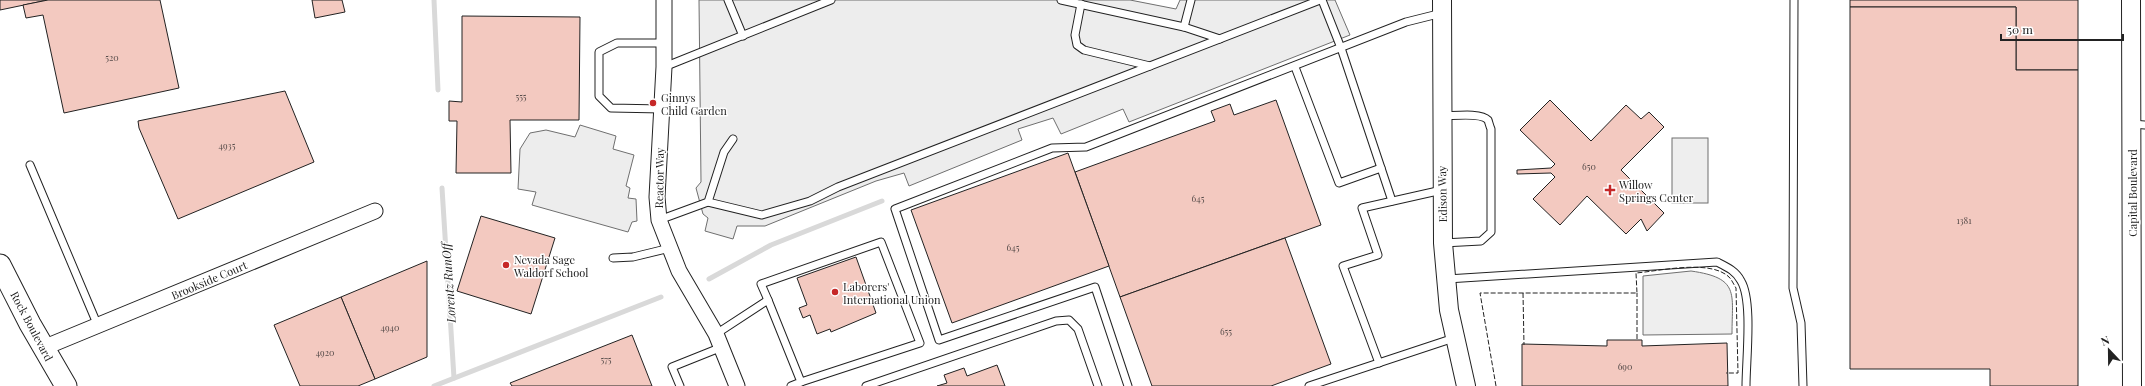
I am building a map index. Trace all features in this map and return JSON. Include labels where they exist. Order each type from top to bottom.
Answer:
[{"type":"main road","name":"Rock Boulevard","points":[[0,265],[43,348],[66,386]]},
{"type":"street","name":"Reactor Way","points":[[664,0],[664,67],[658,197],[659,220],[679,271],[719,341],[737,386]]},
{"type":"street","name":"Capital Boulevard","points":[[2132,0],[2138,125],[2132,386]]},
{"type":"street","name":"Edison Way","points":[[1442,7],[1442,190],[1445,280],[1455,338],[1466,386]]},
{"type":"street","name":"Brookside Court","points":[[43,348],[375,211]]},
{"type":"lane","points":[[728,0],[743,36]]},
{"type":"lane","points":[[664,67],[831,0]]},
{"type":"lane","points":[[1061,0],[1184,27],[1220,39]]},
{"type":"lane","points":[[1184,27],[1191,0]]},
{"type":"lane","points":[[659,220],[708,202],[762,215],[810,201],[845,185],[1321,0],[1341,48],[1392,201]]},
{"type":"lane","points":[[1794,0],[1793,288],[1802,323],[1803,386]]},
{"type":"lane","points":[[1081,4],[1075,35],[1077,45],[1084,50],[1150,66]]},
{"type":"lane","points":[[1128,386],[1095,287],[939,340],[895,209],[1052,148],[1086,147],[1442,7]]},
{"type":"lane","points":[[662,109],[611,108],[599,96],[599,52],[617,43],[663,43]]},
{"type":"lane","points":[[1295,66],[1339,183],[1381,168]]},
{"type":"lane","points":[[1442,116],[1474,115],[1483,117],[1488,120],[1491,129],[1491,232],[1481,241],[1443,243]]},
{"type":"lane","points":[[708,202],[724,152],[733,139]]},
{"type":"lane","points":[[30,165],[98,326]]},
{"type":"lane","points":[[1380,363],[1344,266],[1378,255],[1362,208],[1442,190]]},
{"type":"lane","points":[[792,386],[920,343],[881,242],[761,284],[801,382]]},
{"type":"lane","points":[[612,258],[633,257],[670,248]]},
{"type":"lane","points":[[1445,280],[1717,262],[1731,268],[1741,280],[1747,294],[1746,386]]},
{"type":"lane","points":[[680,386],[672,367],[719,341],[768,300]]},
{"type":"lane","points":[[866,386],[1056,321],[1069,320],[1078,329],[1098,386]]},
{"type":"lane","points":[[1309,386],[1455,338]]},
{"type":"shaded area","points":[[699,0],[1130,0],[1176,9],[1180,0],[1335,0],[1350,35],[1129,122],[1123,109],[1061,134],[1053,118],[1018,129],[1022,140],[909,186],[904,173],[876,181],[765,226],[737,226],[733,239],[705,231],[708,218],[703,214],[696,188],[701,182]]},
{"type":"shaded area","points":[[580,125],[616,136],[613,149],[634,155],[626,186],[630,188],[628,198],[636,199],[637,221],[632,222],[628,232],[532,205],[536,192],[518,189],[520,149],[530,133],[546,130],[575,137]]},
{"type":"shaded area","points":[[1672,138],[1708,138],[1708,203],[1672,203]]},
{"type":"shaded area","points":[[1691,271],[1707,274],[1726,283],[1732,298],[1732,334],[1643,335],[1643,276]]},
{"type":"building","points":[[0,0],[48,0],[0,10]]},
{"type":"building","points":[[48,0],[160,0],[179,88],[64,113],[43,15],[26,18],[23,5]]},
{"type":"building","points":[[312,0],[342,0],[345,12],[315,18]]},
{"type":"building","points":[[1850,0],[2078,0],[2078,70],[2016,70],[2016,7],[1850,7]]},
{"type":"building","points":[[1850,7],[2016,7],[2016,70],[2078,70],[2078,386],[1990,386],[1990,369],[1850,369]]},
{"type":"building","points":[[462,16],[580,17],[579,120],[510,120],[511,173],[456,173],[457,121],[449,121],[449,101],[462,102]]},
{"type":"building","points":[[285,91],[314,162],[178,219],[139,128],[138,121]]},
{"type":"building","points":[[1276,100],[1321,225],[1120,297],[1075,172],[1215,121],[1211,111],[1230,104],[1234,115]]},
{"type":"building","points":[[1550,100],[1591,141],[1626,105],[1641,119],[1649,112],[1664,127],[1621,170],[1664,213],[1647,231],[1641,219],[1626,234],[1587,196],[1560,225],[1533,199],[1555,177],[1551,173],[1517,174],[1517,170],[1551,168],[1555,164],[1520,130]]},
{"type":"building","points":[[1068,153],[1109,266],[952,323],[911,210]]},
{"type":"building","name":"Nevada Sage Waldorf School","points":[[481,216],[555,238],[531,314],[457,291]]},
{"type":"building","points":[[1285,238],[1331,364],[1271,386],[1152,386],[1120,297]]},
{"type":"building","name":"Laborers' International Union","points":[[856,257],[876,313],[831,332],[830,329],[817,334],[810,315],[803,318],[799,308],[807,305],[797,278]]},
{"type":"building","points":[[427,261],[427,357],[375,379],[341,297]]},
{"type":"building","points":[[341,297],[375,379],[358,386],[300,386],[274,325]]},
{"type":"building","points":[[632,335],[652,386],[512,386],[510,383]]},
{"type":"building","points":[[1607,340],[1642,340],[1642,346],[1727,343],[1728,386],[1522,386],[1522,344],[1607,346]]},
{"type":"building","points":[[997,365],[1005,386],[937,386],[947,383],[944,375],[964,368],[967,376]]},
{"type":"waterway","name":"Lorentz RunOff","points":[[434,0],[438,90]]},
{"type":"waterway","name":"Lorentz RunOff","points":[[442,188],[454,378]]},
{"type":"waterway","points":[[709,279],[771,245],[882,201]]},
{"type":"waterway","points":[[434,386],[661,297]]},
{"type":"fence","points":[[1496,386],[1480,293],[1637,293],[1636,273],[1698,267],[1710,268],[1721,272],[1729,277],[1736,288],[1738,373],[1726,373]]},
{"type":"fence","points":[[1523,293],[1524,345]]},
{"type":"fence","points":[[1637,293],[1637,339]]},
{"type":"place","name":"Ginnys Child Garden","points":[[653,103]]},
{"type":"place","name":"Willow Springs Center","points":[[1610,190]]},
{"type":"place","name":"Nevada Sage Waldorf School","points":[[506,265]]},
{"type":"place","name":"Laborers' International Union","points":[[835,292]]}]
